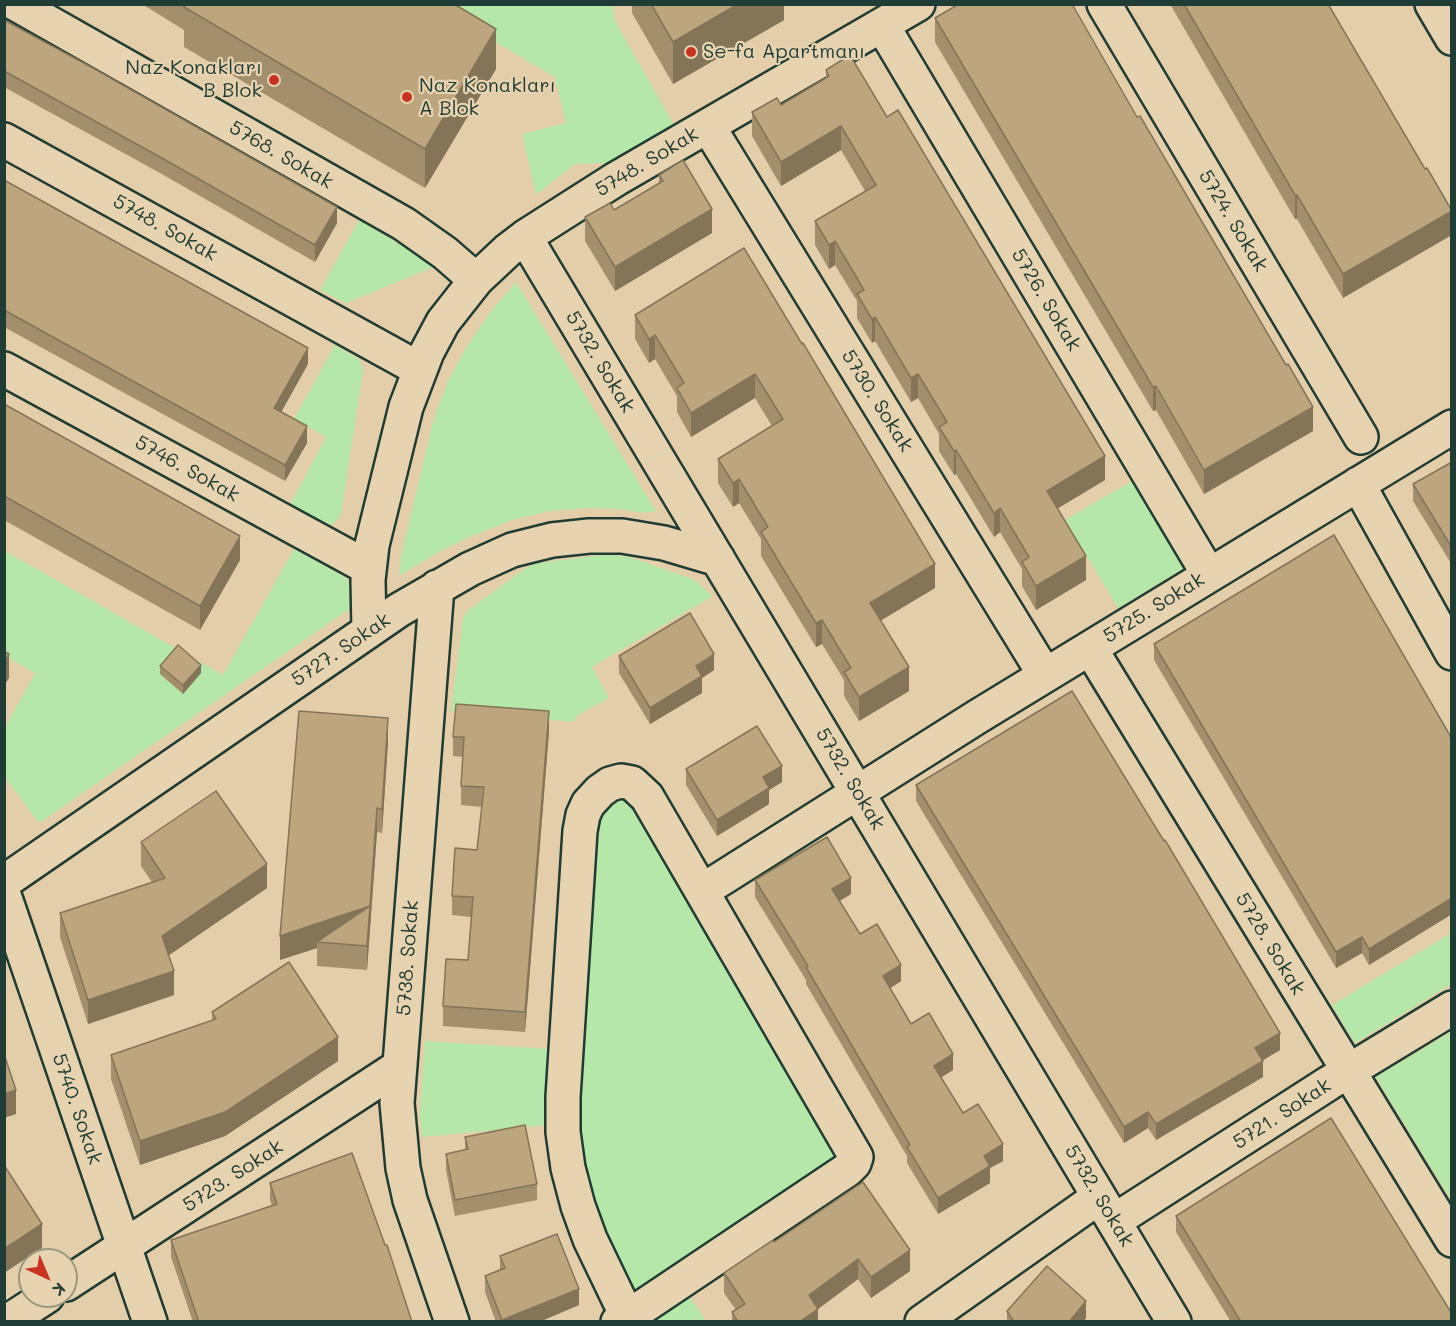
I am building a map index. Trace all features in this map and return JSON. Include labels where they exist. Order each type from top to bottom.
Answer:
[{"type":"street","name":"5768. Sokak","points":[[16,4],[404,224],[445,253],[476,280]]},
{"type":"street","name":"5748. Sokak","points":[[369,630],[369,567],[377,523],[406,407],[419,369],[443,322],[476,280],[525,237],[616,179],[918,4]]},
{"type":"street","name":"5724. Sokak","points":[[1104,4],[1361,437]]},
{"type":"street","points":[[1432,4],[1452,38]]},
{"type":"street","name":"5726. Sokak","points":[[882,26],[1209,575]]},
{"type":"street","name":"5730. Sokak","points":[[708,126],[1045,675]]},
{"type":"street","name":"5748. Sokak","points":[[4,141],[419,369]]},
{"type":"street","name":"5732. Sokak","points":[[525,237],[1174,1322]]},
{"type":"street","name":"5746. Sokak","points":[[4,369],[369,567]]},
{"type":"street","name":"5725. Sokak","points":[[702,891],[1045,675],[1452,427]]},
{"type":"street","points":[[1358,484],[1452,653]]},
{"type":"street","name":"5727. Sokak","points":[[4,882],[369,630],[437,587],[512,550],[552,540],[589,536],[622,536],[664,543],[718,559]]},
{"type":"street","name":"5738. Sokak","points":[[437,587],[397,1104],[402,1168],[410,1200],[452,1322]]},
{"type":"street","name":"5728. Sokak","points":[[1090,648],[1452,1240]]},
{"type":"street","points":[[621,781],[632,783],[647,797],[856,1156],[848,1170],[622,1319],[578,1206],[568,1168],[563,1132],[563,1097],[580,831],[588,804],[610,784],[621,781]]},
{"type":"street","name":"5740. Sokak","points":[[4,895],[150,1322]]},
{"type":"street","name":"5721. Sokak","points":[[922,1322],[1106,1209],[1348,1072],[1452,1008]]},
{"type":"street","name":"5723. Sokak","points":[[78,1276],[400,1066]]},
{"type":"street","points":[[7,1322],[29,1308]]},
{"type":"green space","points":[[432,5],[612,5],[615,21],[674,125],[606,163],[575,164],[536,195],[522,134],[566,123],[555,77]]},
{"type":"green space","points":[[359,220],[434,267],[346,303],[320,290]]},
{"type":"green space","points":[[516,282],[656,511],[645,513],[589,508],[550,511],[512,520],[439,552],[399,576],[401,556],[433,422],[447,383],[467,346],[491,311]]},
{"type":"green space","points":[[335,345],[360,360],[363,371],[341,514],[331,525],[290,505],[326,437],[294,419]]},
{"type":"green space","points":[[1132,481],[1184,568],[1118,608],[1065,520]]},
{"type":"green space","points":[[294,549],[346,578],[350,584],[351,608],[39,823],[4,776],[5,728],[35,673],[5,656],[5,551],[223,675]]},
{"type":"green space","points":[[611,554],[629,557],[693,579],[713,596],[592,667],[609,698],[578,715],[573,722],[451,711],[463,618],[467,611],[527,567],[538,563]]},
{"type":"green space","points":[[627,794],[840,1160],[638,1295],[630,1293],[606,1246],[573,1129],[597,810]]},
{"type":"green space","points":[[1451,933],[1451,984],[1355,1043],[1332,1005]]},
{"type":"green space","points":[[1451,1032],[1451,1200],[1376,1077]]},
{"type":"green space","points":[[425,1041],[551,1049],[548,1125],[422,1137],[420,1113]]},
{"type":"green space","points":[[688,1294],[706,1321],[646,1322]]},
{"type":"building","points":[[186,4],[454,4],[496,29],[425,149],[184,7]]},
{"type":"building","points":[[651,4],[738,4],[673,42]]},
{"type":"building","points":[[959,4],[1072,4],[1137,117],[1140,116],[1313,407],[1204,470],[935,18]]},
{"type":"building","points":[[1184,4],[1328,4],[1452,211],[1343,274]]},
{"type":"building","points":[[4,20],[337,207],[315,245],[4,71]]},
{"type":"building","points":[[850,55],[887,117],[898,110],[1105,456],[1047,491],[1086,556],[1036,586],[1022,562],[1029,557],[1000,508],[994,513],[956,450],[954,451],[939,427],[947,422],[918,374],[911,378],[875,317],[872,319],[857,294],[864,290],[835,241],[829,245],[815,221],[876,185],[841,126],[781,162],[752,112],[777,98],[781,105],[829,76],[826,70]]},
{"type":"building","points":[[683,160],[712,209],[615,267],[585,217],[610,203],[614,210],[663,181],[659,175]]},
{"type":"building","points":[[4,180],[308,348],[274,408],[307,426],[285,465],[4,310]]},
{"type":"building","points":[[744,248],[935,564],[870,603],[909,667],[859,697],[844,672],[851,668],[822,620],[816,623],[761,532],[768,527],[739,479],[733,483],[718,459],[783,419],[755,374],[691,413],[677,388],[684,383],[655,335],[649,339],[635,315]]},
{"type":"building","points":[[4,404],[240,536],[200,606],[4,496]]},
{"type":"building","points":[[1452,462],[1452,548],[1413,484]]},
{"type":"building","points":[[1334,535],[1452,739],[1452,898],[1369,949],[1362,937],[1336,952],[1154,644]]},
{"type":"building","points":[[690,613],[714,654],[696,666],[702,676],[650,708],[619,656]]},
{"type":"building","points":[[178,645],[201,665],[183,685],[160,666]]},
{"type":"building","points":[[4,651],[9,654],[4,662]]},
{"type":"building","points":[[1072,691],[1165,840],[1280,1033],[1255,1048],[1263,1061],[1156,1124],[1148,1112],[1124,1127],[916,785]]},
{"type":"building","points":[[456,704],[549,711],[525,1012],[443,1006],[446,959],[468,960],[473,897],[452,896],[455,848],[477,850],[484,787],[461,786],[464,737],[453,737]]},
{"type":"building","points":[[299,711],[388,718],[382,809],[377,808],[370,906],[280,936]]},
{"type":"building","points":[[757,726],[782,766],[763,777],[769,788],[717,820],[686,769]]},
{"type":"building","points":[[216,791],[267,864],[162,936],[174,971],[88,1000],[60,913],[165,878],[141,842]]},
{"type":"building","points":[[827,837],[851,878],[832,889],[860,934],[877,924],[901,965],[883,976],[911,1024],[929,1013],[953,1054],[934,1066],[963,1113],[978,1104],[1003,1144],[984,1156],[990,1166],[938,1198],[907,1147],[910,1145],[806,967],[808,966],[755,880]]},
{"type":"building","points":[[370,906],[367,946],[317,942]]},
{"type":"building","points":[[289,962],[338,1037],[225,1112],[140,1141],[111,1055],[216,1019],[212,1012]]},
{"type":"building","points":[[4,1054],[16,1090],[4,1094]]},
{"type":"building","points":[[1331,1118],[1452,1314],[1452,1322],[1241,1322],[1176,1216]]},
{"type":"building","points":[[525,1125],[537,1184],[455,1200],[446,1154],[468,1149],[465,1137]]},
{"type":"building","points":[[352,1153],[385,1245],[387,1245],[412,1322],[199,1322],[171,1240],[277,1204],[270,1183]]},
{"type":"building","points":[[4,1165],[42,1224],[4,1249]]},
{"type":"building","points":[[863,1182],[910,1250],[871,1277],[858,1259],[809,1295],[818,1309],[799,1322],[738,1322],[732,1312],[745,1304],[724,1273]]},
{"type":"building","points":[[557,1234],[579,1289],[502,1320],[485,1276],[505,1268],[500,1256]]},
{"type":"building","points":[[1047,1266],[1086,1301],[1069,1322],[1014,1322],[1007,1311]]},
{"type":"place","name":"Se-fa Apartmanı","points":[[691,52]]},
{"type":"place","name":"Naz Konakları B Blok","points":[[274,80]]},
{"type":"place","name":"Naz Konakları A Blok","points":[[407,97]]}]
